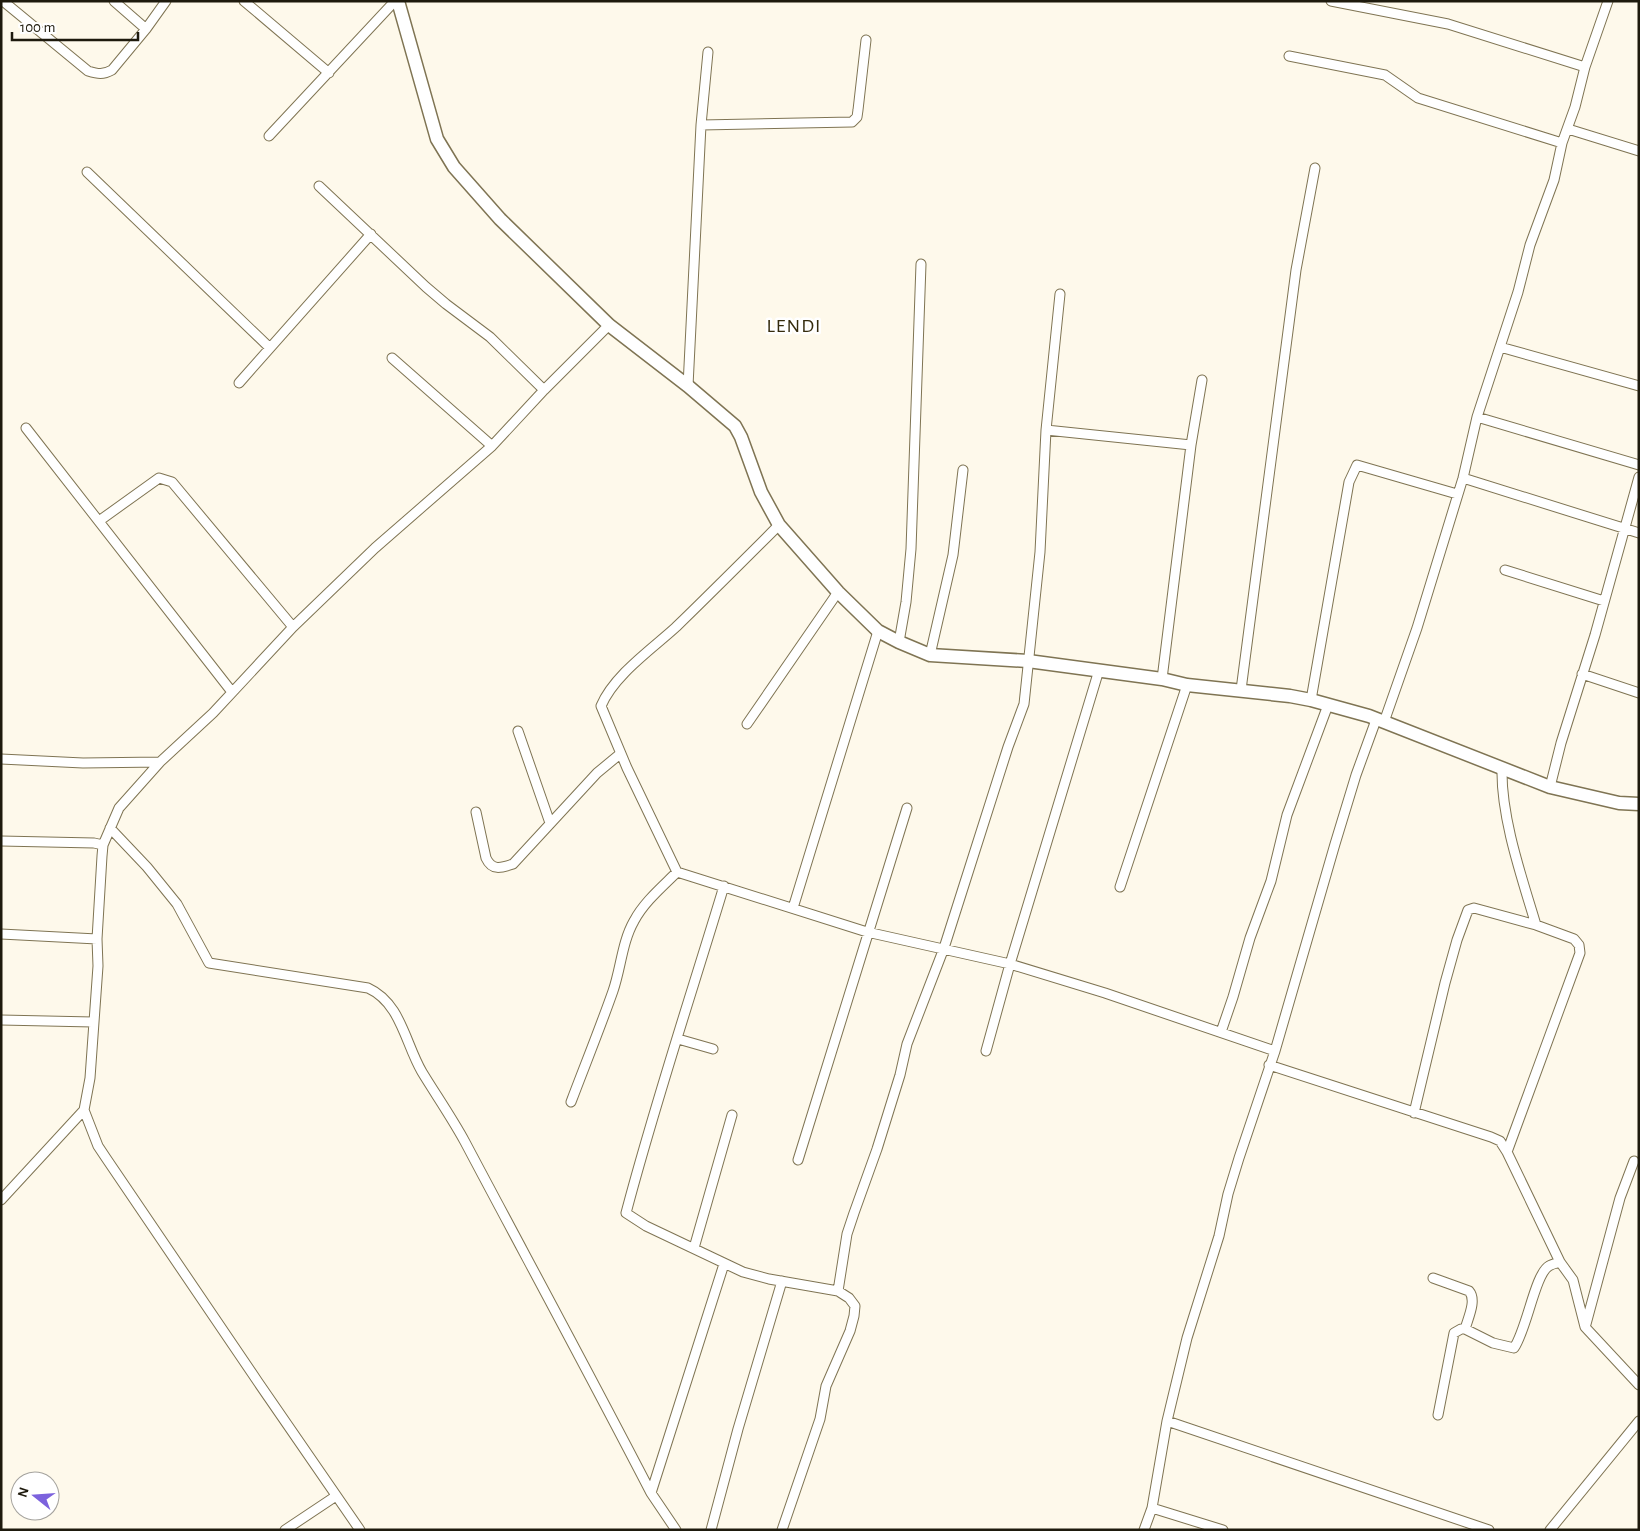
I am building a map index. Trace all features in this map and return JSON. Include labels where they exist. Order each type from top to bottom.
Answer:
[{"type":"main road","points":[[396,1],[433,126],[444,151],[454,167],[500,219],[608,325],[688,386],[735,426],[741,437],[761,492],[779,525],[838,592],[878,631],[930,655],[1028,661],[1312,700],[1380,721],[1550,787],[1619,803],[1639,804]]},
{"type":"street","points":[[3,1],[88,71],[97,74],[104,74],[112,70],[146,29],[166,1]]},
{"type":"street","points":[[114,1],[146,29]]},
{"type":"street","points":[[244,1],[329,73]]},
{"type":"street","points":[[269,136],[396,1]]},
{"type":"street","points":[[1331,1],[1448,24],[1585,67]]},
{"type":"street","points":[[1144,1530],[1152,1508],[1167,1421],[1187,1338],[1219,1236],[1228,1194],[1275,1051],[1356,775],[1417,628],[1462,478],[1477,417],[1518,292],[1526,259],[1554,180],[1562,143],[1568,129],[1585,67],[1608,1]]},
{"type":"street","points":[[701,125],[852,122],[857,117],[866,40]]},
{"type":"street","points":[[688,386],[701,125],[708,52]]},
{"type":"street","points":[[1289,56],[1385,75],[1418,98],[1562,143]]},
{"type":"street","points":[[1568,129],[1639,151]]},
{"type":"street","points":[[1241,690],[1294,285],[1315,168]]},
{"type":"street","points":[[87,172],[270,348]]},
{"type":"street","points":[[319,186],[446,304],[490,337],[544,390]]},
{"type":"street","points":[[239,383],[371,234]]},
{"type":"street","points":[[899,642],[912,549],[921,264]]},
{"type":"street","points":[[838,1291],[848,1234],[900,1075],[907,1044],[944,948],[1024,704],[1040,552],[1046,430],[1060,294]]},
{"type":"street","points":[[360,1530],[98,1146],[84,1110],[90,1078],[98,966],[97,939],[103,845],[119,808],[160,762],[214,712],[294,627],[375,548],[492,446],[608,325]]},
{"type":"street","points":[[1500,347],[1639,386]]},
{"type":"street","points":[[392,358],[492,446]]},
{"type":"street","points":[[1162,679],[1191,445],[1202,380]]},
{"type":"street","points":[[1477,417],[1639,465]]},
{"type":"street","points":[[26,428],[232,692]]},
{"type":"street","points":[[1046,430],[1191,445]]},
{"type":"street","points":[[1312,700],[1349,482],[1357,465],[1457,494]]},
{"type":"street","points":[[930,655],[953,555],[963,470]]},
{"type":"street","points":[[1550,787],[1561,743],[1639,477]]},
{"type":"street","points":[[99,521],[159,478],[172,482],[294,627]]},
{"type":"street","points":[[1462,478],[1639,533]]},
{"type":"street","points":[[779,525],[609,690],[601,706],[620,754],[678,872],[868,932],[1010,964],[1105,993],[1275,1051]]},
{"type":"street","points":[[1505,570],[1604,601]]},
{"type":"street","points":[[747,724],[838,592]]},
{"type":"street","points":[[793,908],[878,631]]},
{"type":"street","points":[[986,1051],[1010,964],[1099,670]]},
{"type":"street","points":[[1582,674],[1639,693]]},
{"type":"street","points":[[1120,887],[1187,684]]},
{"type":"street","points":[[1220,1032],[1233,997],[1250,938],[1271,882],[1287,815],[1328,705]]},
{"type":"street","points":[[518,731],[550,824]]},
{"type":"street","points":[[476,812],[489,865],[494,868],[501,868],[514,864],[598,773],[620,754]]},
{"type":"street","points":[[1,759],[83,763],[160,762]]},
{"type":"street","points":[[1502,769],[1503,801],[1524,886],[1536,925]]},
{"type":"street","points":[[798,1160],[907,808]]},
{"type":"street","points":[[110,828],[147,867],[177,904],[210,963],[368,988],[379,993],[387,1001],[396,1013],[421,1070],[466,1143],[651,1493],[676,1530]]},
{"type":"street","points":[[1,840],[94,843],[103,845]]},
{"type":"street","points":[[571,1102],[613,990],[627,936],[644,907],[678,872]]},
{"type":"street","points":[[724,886],[656,1105],[626,1213],[646,1226],[743,1272],[838,1291],[849,1298],[854,1306],[854,1316],[850,1331],[826,1386],[820,1419],[782,1530]]},
{"type":"street","points":[[1414,1113],[1445,983],[1468,910],[1474,908],[1536,925],[1574,939],[1579,945],[1580,953],[1507,1152]]},
{"type":"street","points":[[1,934],[97,939]]},
{"type":"street","points":[[1,1020],[93,1022]]},
{"type":"street","points":[[678,1039],[713,1049]]},
{"type":"street","points":[[1269,1065],[1500,1141],[1560,1262],[1573,1280],[1585,1326],[1638,1382]]},
{"type":"street","points":[[3,1196],[84,1110]]},
{"type":"street","points":[[694,1248],[732,1115]]},
{"type":"street","points":[[1585,1326],[1620,1198],[1634,1161]]},
{"type":"street","points":[[1438,1415],[1454,1333],[1465,1329],[1493,1343],[1514,1348],[1522,1333],[1536,1285],[1548,1266],[1560,1262]]},
{"type":"street","points":[[651,1493],[724,1264]]},
{"type":"street","points":[[1433,1278],[1468,1291],[1472,1295],[1473,1300],[1465,1329]]},
{"type":"street","points":[[711,1530],[738,1429],[782,1281]]},
{"type":"street","points":[[1167,1421],[1489,1530]]},
{"type":"street","points":[[1550,1530],[1639,1421]]},
{"type":"street","points":[[285,1530],[336,1496]]},
{"type":"street","points":[[1152,1508],[1223,1530]]},
{"type":"district","name":"LENDI","points":[[794,325]]}]
